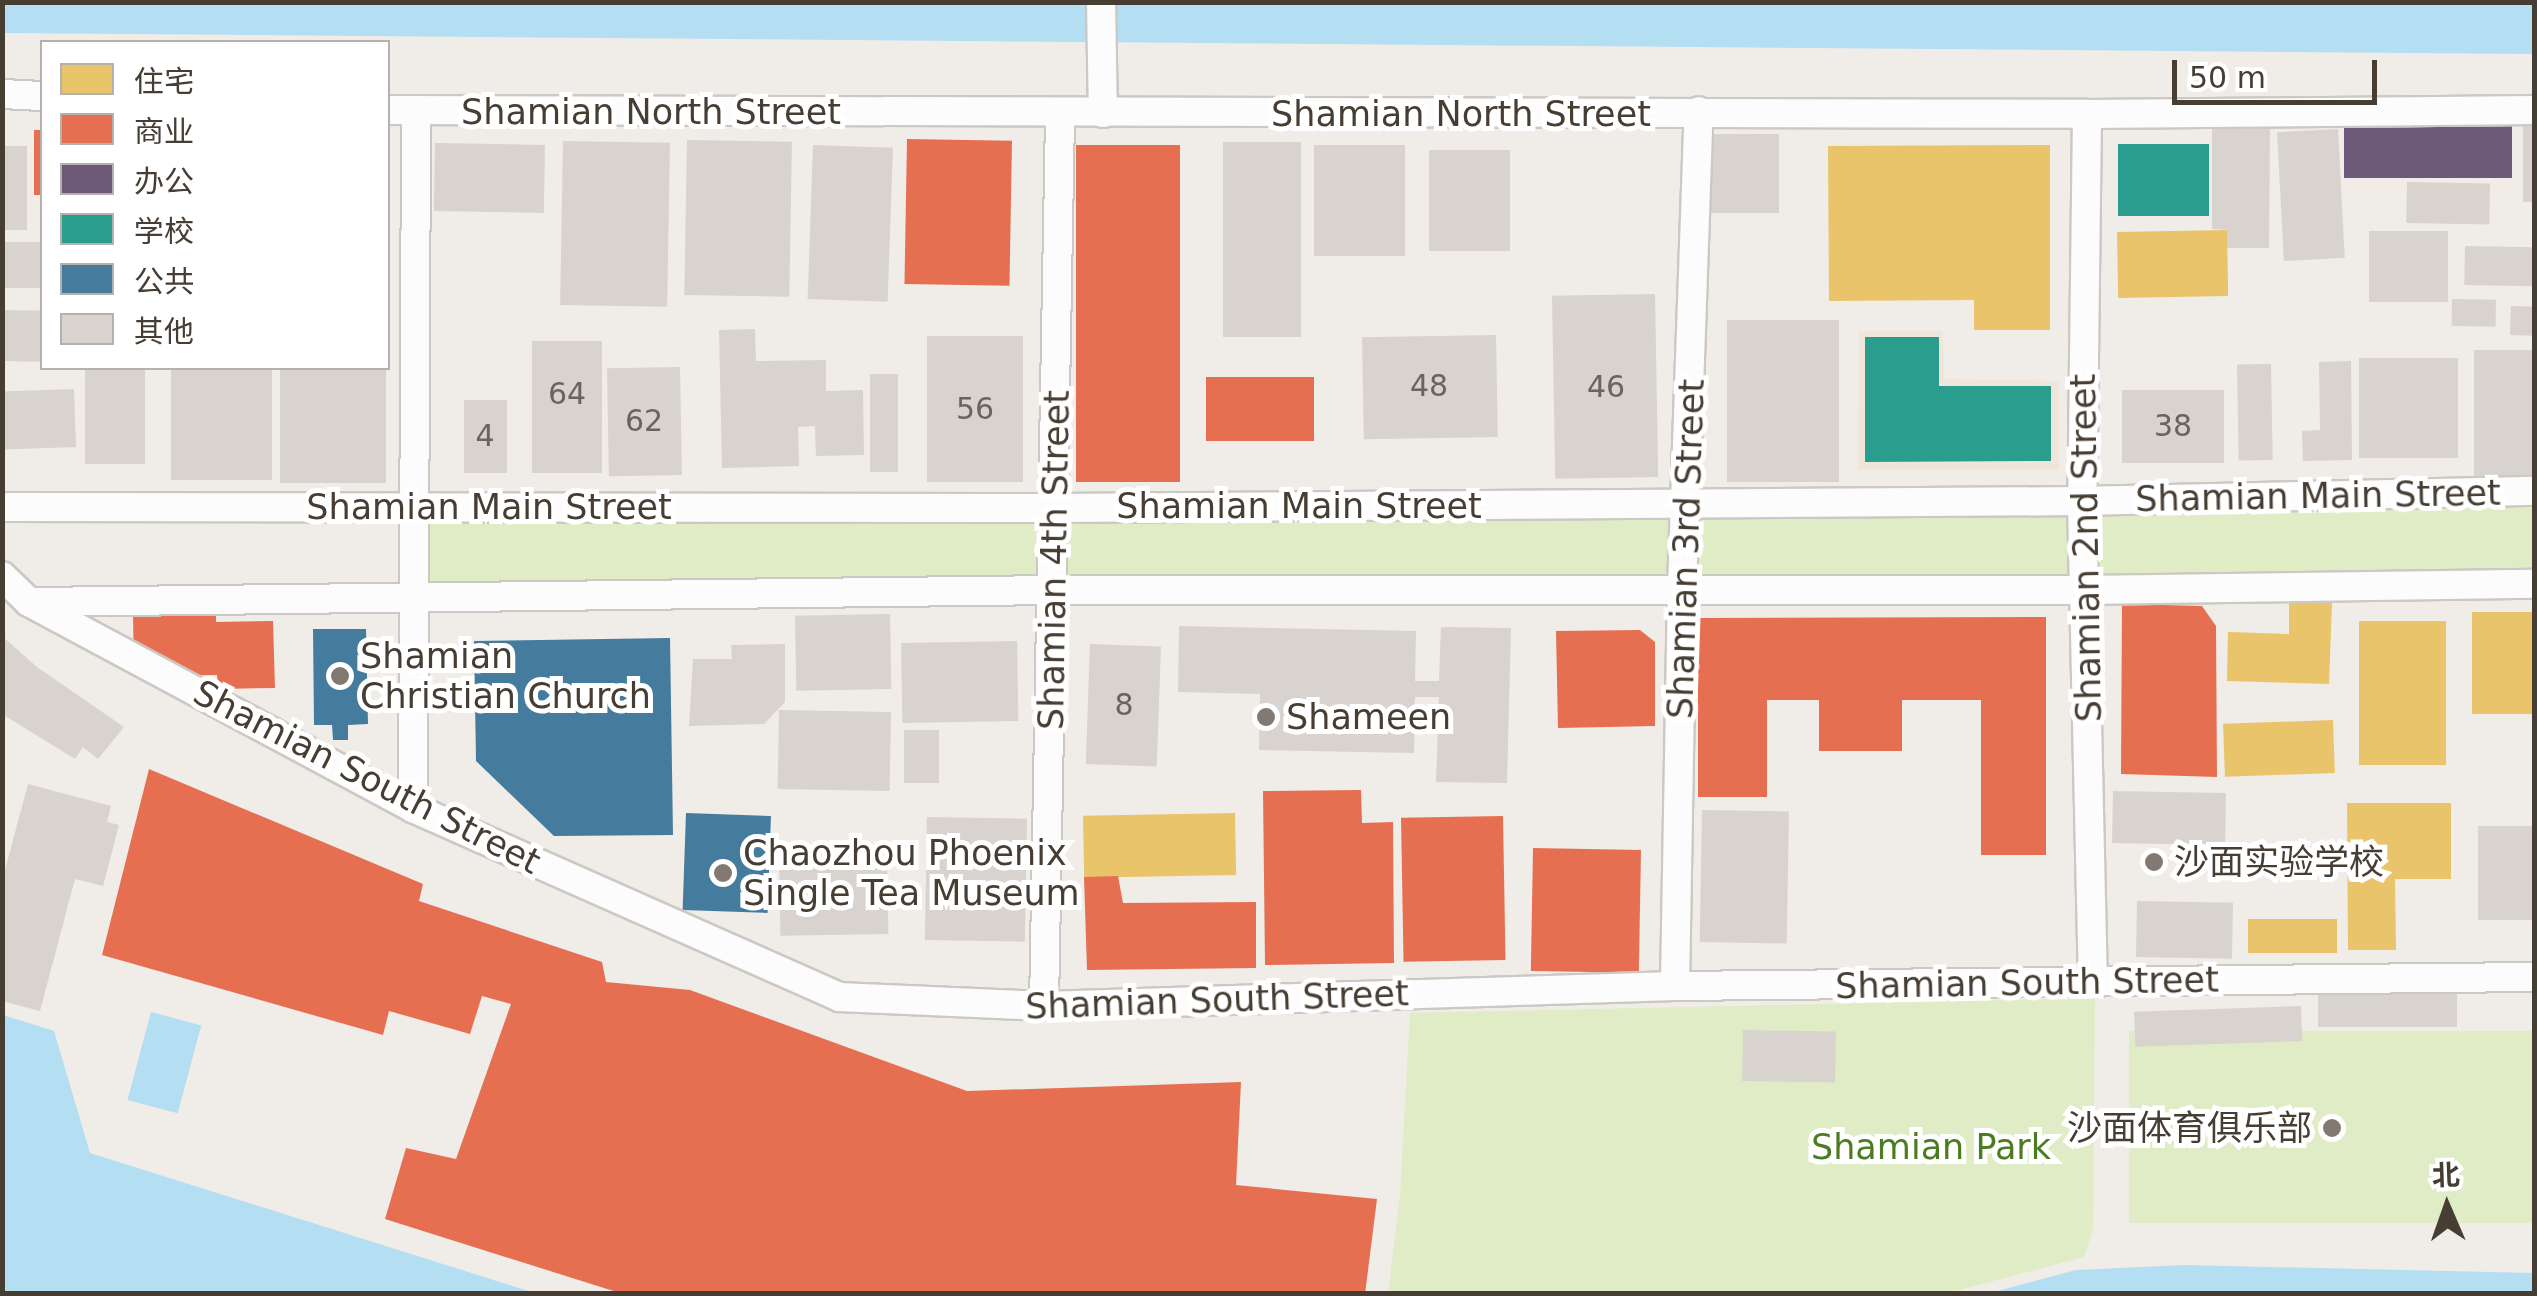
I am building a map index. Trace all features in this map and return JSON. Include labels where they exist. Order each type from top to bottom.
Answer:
[{"type":"street","points":[[1101,2],[1103,114]]},
{"type":"street","points":[[2,94],[40,96]]},
{"type":"street","name":"Shamian North Street","points":[[390,110],[2087,114],[2534,110]]},
{"type":"street","points":[[413,808],[411,507],[416,111]]},
{"type":"street","name":"Shamian 3rd Street","points":[[1676,986],[1682,588],[1699,112]]},
{"type":"street","name":"Shamian 4th Street","points":[[1044,1006],[1060,113]]},
{"type":"street","name":"Shamian 2nd Street","points":[[2087,114],[2082,501],[2093,983]]},
{"type":"street","name":"Shamian Main Street","points":[[2,508],[1055,508],[2082,501],[2534,491]]},
{"type":"street","name":"Shamian South Street","points":[[2,576],[30,602],[413,808],[840,997],[1044,1006],[1676,986],[2534,976]]},
{"type":"street","points":[[30,602],[1054,590],[2084,590],[2534,584]]},
{"type":"shaded area","points":[[1859,331],[1943,331],[1944,379],[2059,381],[2059,470],[1858,470]]},
{"type":"green space","points":[[2092,500],[2534,500],[2534,577],[2092,577]]},
{"type":"green space","points":[[1699,509],[2073,509],[2073,579],[1699,579]]},
{"type":"green space","points":[[425,511],[1046,517],[1047,580],[424,587]]},
{"type":"green space","points":[[1062,511],[1672,511],[1672,578],[1062,578]]},
{"type":"green space","name":"Shamian Park","points":[[2095,998],[2093,1229],[2084,1257],[1948,1293],[1388,1294],[1400,1195],[1410,1013]]},
{"type":"green space","name":"沙面体育俱乐部","points":[[2129,1031],[2534,1031],[2534,1223],[2129,1223]]},
{"type":"water","points":[[3,2],[2534,3],[2534,54],[3,33]]},
{"type":"water","points":[[151,1012],[201,1025],[178,1113],[127,1100]]},
{"type":"water","points":[[3,1015],[54,1031],[90,1153],[535,1293],[3,1293]]},
{"type":"water","points":[[2184,1265],[2534,1273],[2534,1293],[1990,1293],[2076,1270]]},
{"type":"building: 住宅","points":[[2050,145],[2050,330],[1974,330],[1974,300],[1829,301],[1828,146]]},
{"type":"building: 住宅","points":[[2227,230],[2228,296],[2118,298],[2117,232]]},
{"type":"building: 住宅","points":[[2289,602],[2332,603],[2329,684],[2227,681],[2228,632],[2289,634]]},
{"type":"building: 住宅","points":[[2472,612],[2534,612],[2534,714],[2472,714]]},
{"type":"building: 住宅","points":[[2359,621],[2446,621],[2446,765],[2359,765]]},
{"type":"building: 住宅","points":[[2333,720],[2335,773],[2225,777],[2223,724]]},
{"type":"building: 住宅","points":[[2347,803],[2451,803],[2451,879],[2395,879],[2396,950],[2348,950]]},
{"type":"building: 住宅","points":[[1235,813],[1236,875],[1084,878],[1083,816]]},
{"type":"building: 住宅","points":[[2248,919],[2337,919],[2337,953],[2248,953]]},
{"type":"building: 商业","points":[[34,130],[40,130],[40,195],[34,195]]},
{"type":"building: 商业","points":[[907,139],[1012,141],[1009,286],[904,284]]},
{"type":"building: 商业","points":[[1076,145],[1180,145],[1180,482],[1076,482]]},
{"type":"building: 商业","points":[[1206,377],[1314,377],[1314,441],[1206,441]]},
{"type":"building: 商业","points":[[2122,604],[2202,606],[2216,626],[2217,777],[2121,774]]},
{"type":"building: 商业","points":[[216,612],[216,622],[273,621],[275,688],[218,689],[217,675],[134,676],[133,613]]},
{"type":"building: 商业","points":[[2046,617],[2046,855],[1981,855],[1981,700],[1902,700],[1902,751],[1819,751],[1819,700],[1767,700],[1767,797],[1698,797],[1698,618]]},
{"type":"building: 商业","points":[[1640,630],[1655,642],[1655,726],[1558,728],[1556,631]]},
{"type":"building: 商业","points":[[149,769],[423,884],[419,901],[602,962],[606,982],[690,990],[967,1091],[1241,1082],[1236,1185],[1377,1199],[1365,1294],[623,1294],[385,1219],[406,1148],[456,1159],[511,1004],[482,996],[470,1034],[389,1011],[383,1035],[102,955]]},
{"type":"building: 商业","points":[[1361,790],[1362,823],[1393,822],[1394,963],[1265,965],[1263,791]]},
{"type":"building: 商业","points":[[1503,816],[1506,960],[1404,962],[1401,818]]},
{"type":"building: 商业","points":[[1533,848],[1641,850],[1639,973],[1531,971]]},
{"type":"building: 商业","points":[[1118,876],[1123,903],[1256,902],[1256,968],[1087,970],[1084,877]]},
{"type":"building: 办公","points":[[2344,122],[2512,122],[2512,178],[2344,178]]},
{"type":"building: 学校","points":[[2118,144],[2209,144],[2209,216],[2118,216]]},
{"type":"building: 学校","points":[[1865,337],[1939,337],[1939,386],[2051,386],[2051,461],[1865,462]]},
{"type":"building: 公共","name":"Shamian Christian Church","points":[[313,629],[366,629],[368,724],[348,725],[348,740],[333,740],[332,725],[314,725]]},
{"type":"building: 公共","points":[[670,638],[673,835],[554,836],[476,761],[474,641]]},
{"type":"building: 公共","points":[[686,813],[771,816],[768,913],[683,910]]},
{"type":"building: 其他","points":[[2523,126],[2534,126],[2534,202],[2523,202]]},
{"type":"building: 其他","points":[[2212,127],[2270,128],[2269,248],[2227,248],[2227,230],[2212,229]]},
{"type":"building: 其他","points":[[2338,129],[2345,258],[2284,261],[2277,132]]},
{"type":"building: 其他","points":[[1707,134],[1779,134],[1779,213],[1707,213]]},
{"type":"building: 其他","points":[[687,140],[792,142],[789,297],[684,295]]},
{"type":"building: 其他","points":[[563,141],[670,143],[667,307],[560,305]]},
{"type":"building: 其他","points":[[1223,142],[1301,142],[1301,337],[1223,337]]},
{"type":"building: 其他","points":[[435,143],[545,145],[544,213],[434,211]]},
{"type":"building: 其他","points":[[813,145],[893,148],[888,302],[808,299]]},
{"type":"building: 其他","points":[[1314,145],[1405,145],[1405,256],[1314,256]]},
{"type":"building: 其他","points":[[2,146],[27,146],[27,230],[2,230]]},
{"type":"building: 其他","points":[[1429,150],[1510,150],[1510,251],[1429,251]]},
{"type":"building: 其他","points":[[2407,182],[2490,183],[2489,224],[2406,223]]},
{"type":"building: 其他","points":[[2369,231],[2448,231],[2448,302],[2369,302]]},
{"type":"building: 其他","points":[[2,242],[40,242],[40,288],[2,288]]},
{"type":"building: 其他","points":[[2465,246],[2534,247],[2533,286],[2464,285]]},
{"type":"building: 其他","points":[[1655,294],[1658,477],[1555,479],[1552,296]]},
{"type":"building: 其他","points":[[2452,299],[2496,300],[2496,327],[2452,326]]},
{"type":"building: 其他","points":[[2511,306],[2534,307],[2533,336],[2510,335]]},
{"type":"building: 其他","points":[[2,310],[40,311],[40,362],[2,361]]},
{"type":"building: 其他","points":[[1727,320],[1839,320],[1839,482],[1727,482]]},
{"type":"building: 其他","points":[[755,329],[756,361],[826,360],[826,391],[863,390],[864,455],[816,456],[815,426],[798,427],[799,466],[722,468],[719,330]]},
{"type":"building: 其他","points":[[1496,335],[1498,437],[1364,439],[1362,337]]},
{"type":"building: 其他","points":[[927,336],[1023,336],[1023,482],[927,482]]},
{"type":"building: 其他","points":[[532,341],[602,341],[602,473],[532,473]]},
{"type":"building: 其他","points":[[2474,350],[2534,350],[2534,476],[2474,476]]},
{"type":"building: 其他","points":[[2359,358],[2458,358],[2458,458],[2359,458]]},
{"type":"building: 其他","points":[[2351,361],[2352,460],[2303,461],[2302,431],[2320,430],[2319,362]]},
{"type":"building: 其他","points":[[2271,364],[2273,460],[2239,461],[2237,365]]},
{"type":"building: 其他","points":[[680,367],[682,475],[609,476],[607,368]]},
{"type":"building: 其他","points":[[85,370],[145,370],[145,464],[85,464]]},
{"type":"building: 其他","points":[[171,370],[272,370],[272,480],[171,480]]},
{"type":"building: 其他","points":[[280,370],[386,370],[386,483],[280,483]]},
{"type":"building: 其他","points":[[870,374],[898,374],[898,472],[870,472]]},
{"type":"building: 其他","points":[[74,389],[76,447],[4,449],[2,392]]},
{"type":"building: 其他","points":[[2122,390],[2224,390],[2224,463],[2122,463]]},
{"type":"building: 其他","points":[[464,400],[507,400],[507,473],[464,473]]},
{"type":"building: 其他","points":[[890,614],[891,689],[796,691],[795,616]]},
{"type":"building: 其他","points":[[1179,626],[1416,631],[1415,681],[1439,681],[1441,627],[1511,628],[1507,783],[1436,782],[1439,697],[1415,697],[1414,753],[1259,750],[1260,694],[1178,692]]},
{"type":"building: 其他","points":[[2,636],[37,667],[124,727],[98,759],[83,747],[75,759],[2,714]]},
{"type":"building: 其他","points":[[1017,641],[1018,721],[902,723],[901,643]]},
{"type":"building: 其他","points":[[785,644],[785,702],[764,724],[689,726],[693,659],[732,659],[731,645]]},
{"type":"building: 其他","points":[[1090,644],[1161,646],[1157,766],[1086,764]]},
{"type":"building: 其他","points":[[779,710],[891,712],[890,791],[778,789]]},
{"type":"building: 其他","points":[[904,730],[939,730],[939,783],[904,783]]},
{"type":"building: 其他","points":[[28,784],[111,806],[107,822],[119,825],[103,886],[75,879],[40,1011],[2,1001],[2,881]]},
{"type":"building: 其他","points":[[2113,791],[2226,793],[2225,845],[2112,843]]},
{"type":"building: 其他","points":[[1702,810],[1789,812],[1787,943],[1700,942]]},
{"type":"building: 其他","points":[[927,817],[1027,819],[1025,942],[925,940]]},
{"type":"building: 其他","points":[[2478,826],[2534,826],[2534,920],[2478,920]]},
{"type":"building: 其他","points":[[887,852],[888,934],[780,936],[779,854]]},
{"type":"building: 其他","points":[[2137,901],[2233,903],[2232,959],[2136,957]]},
{"type":"building: 其他","points":[[2318,991],[2457,991],[2457,1027],[2318,1027]]},
{"type":"building: 其他","points":[[2301,1006],[2302,1041],[2135,1047],[2134,1012]]},
{"type":"building: 其他","points":[[1743,1030],[1836,1032],[1835,1083],[1742,1081]]},
{"type":"place","name":"Shamian Christian Church","points":[[340,676]]},
{"type":"place","name":"Shameen","points":[[1266,717]]},
{"type":"place","name":"沙面实验学校","points":[[2154,862]]},
{"type":"place","name":"Chaozhou Phoenix Single Tea Museum","points":[[723,873]]},
{"type":"place","name":"沙面体育俱乐部","points":[[2332,1128]]}]
